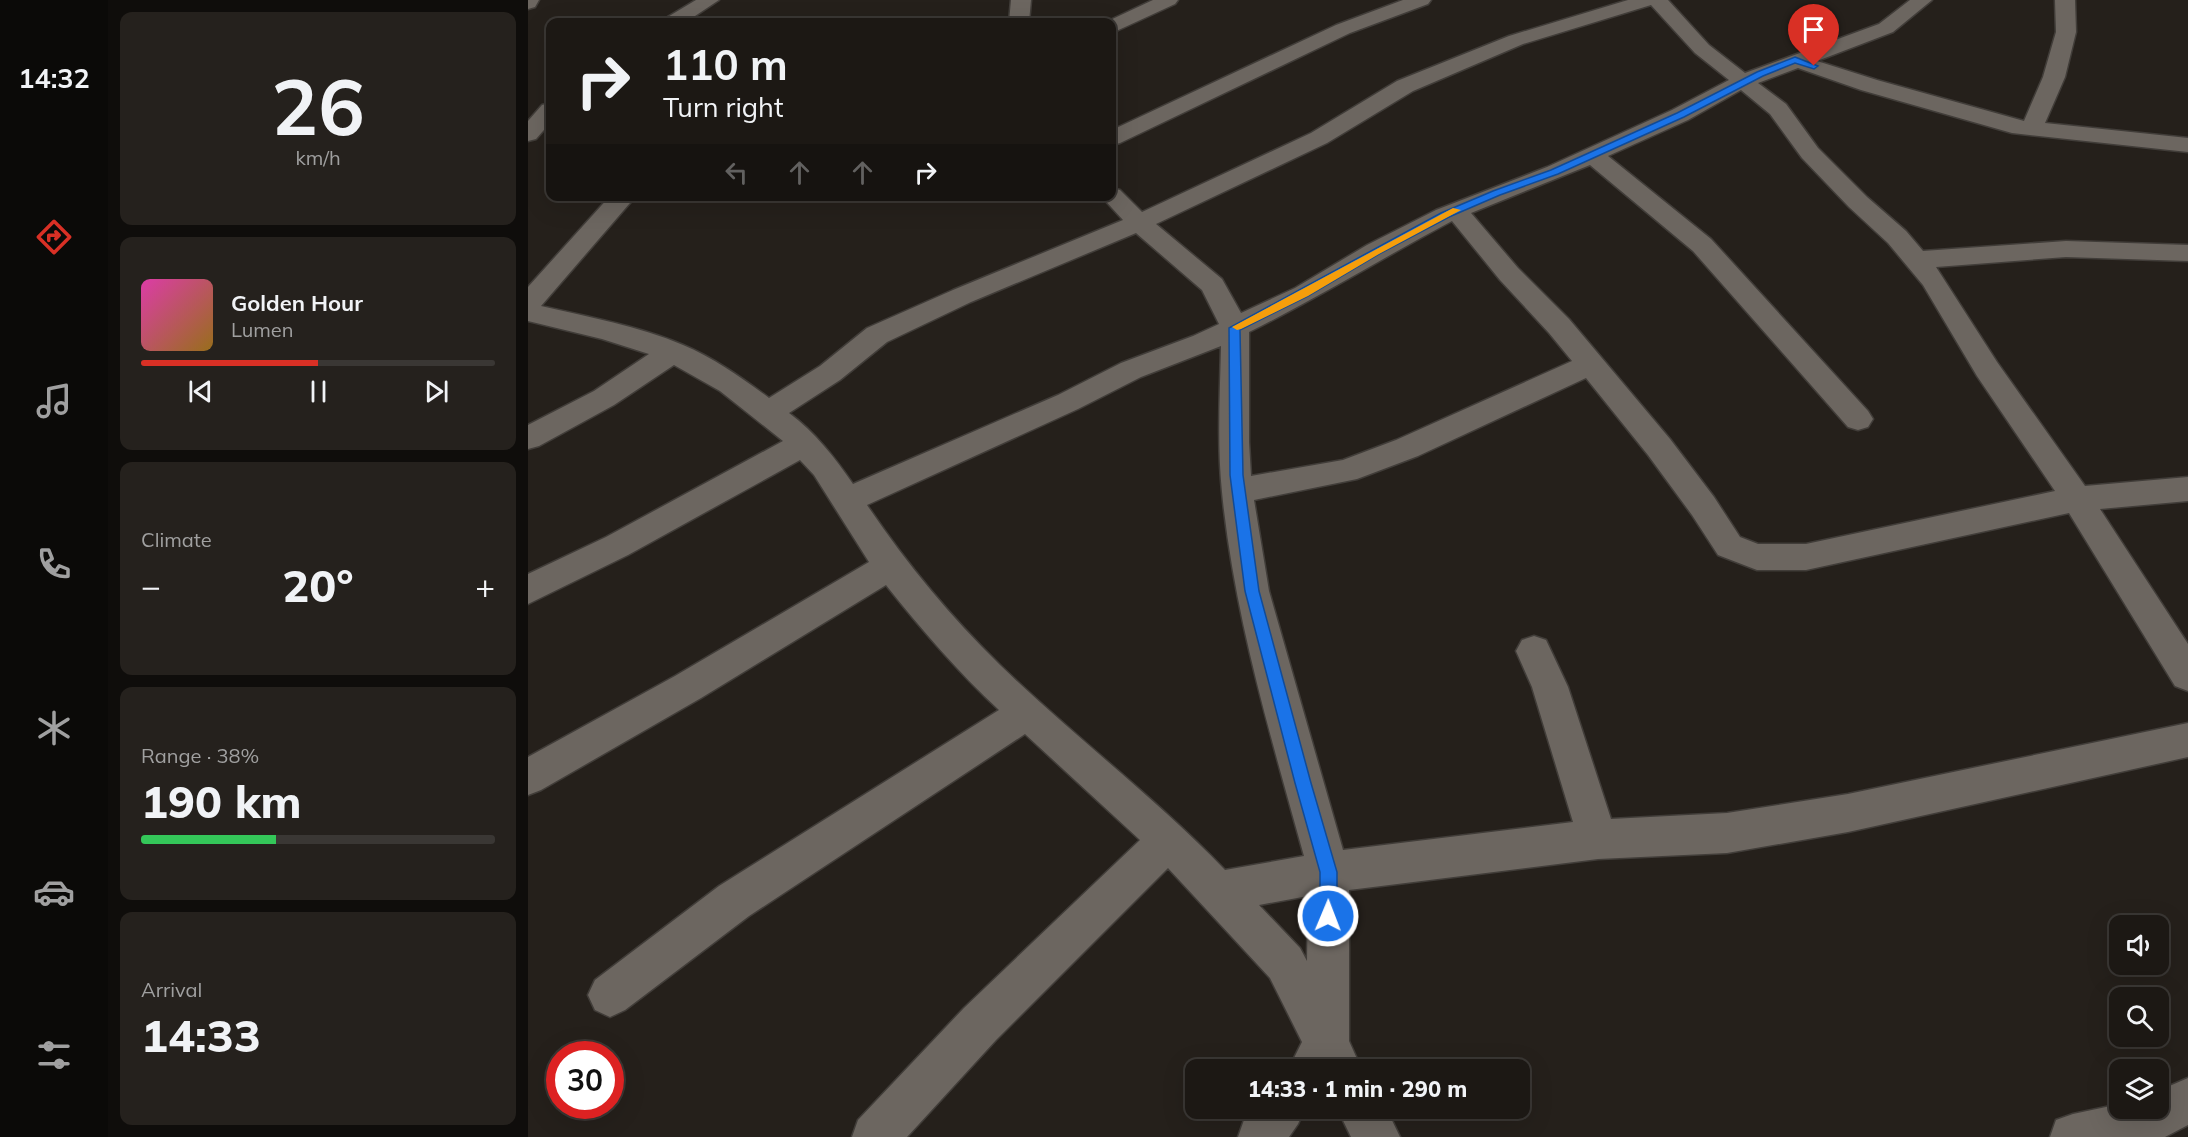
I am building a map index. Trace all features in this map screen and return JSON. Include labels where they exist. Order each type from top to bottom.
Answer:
[{"type":"street","points":[[680,18],[709,0]]},
{"type":"street","points":[[1019,18],[1021,0]]},
{"type":"street","points":[[1116,25],[1167,0]]},
{"type":"street","points":[[1116,136],[1343,29],[1421,0]]},
{"type":"street","points":[[768,413],[830,373],[877,335],[1193,199],[1319,138],[1405,86],[1516,40],[1648,0]]},
{"type":"street","points":[[1658,0],[1702,49],[1778,109],[1810,153],[1858,202],[1897,237],[1933,280],[1987,369],[2076,499],[2188,675]]},
{"type":"street","points":[[847,500],[1058,406],[1131,370],[1203,343],[1235,328],[1304,294],[1376,251],[1456,210],[1555,172],[1680,115],[1743,81],[1886,28],[1922,0]]},
{"type":"street","points":[[2032,128],[2054,77],[2066,32],[2065,0]]},
{"type":"street","points":[[1795,60],[1953,110],[2012,126],[2188,145]]},
{"type":"street","points":[[528,134],[546,114]]},
{"type":"street","points":[[1591,154],[1648,198],[1702,245],[1858,419]]},
{"type":"street","points":[[1116,199],[1138,222],[1213,285],[1235,328],[1234,442],[1237,491],[1252,591],[1329,872],[1326,1059]]},
{"type":"street","points":[[620,201],[529,311],[607,331],[673,352],[730,384],[803,444],[825,467],[890,566],[924,608],[988,677],[1169,840],[1285,963],[1325,1059]]},
{"type":"street","points":[[1456,210],[1509,274],[1558,326],[1659,447],[1729,546],[1757,557],[1806,557],[2076,499],[2188,489]]},
{"type":"street","points":[[1916,260],[2066,249],[2188,253]]},
{"type":"street","points":[[528,438],[604,398],[673,352]]},
{"type":"street","points":[[1237,491],[1346,471],[1407,448],[1589,365]]},
{"type":"street","points":[[528,590],[617,546],[803,444]]},
{"type":"street","points":[[528,777],[730,663],[890,566]]},
{"type":"street","points":[[1534,651],[1550,687],[1598,840]]},
{"type":"street","points":[[610,995],[735,901],[1027,713]]},
{"type":"street","points":[[1218,892],[1329,872],[1598,840],[1727,833],[1848,813],[2188,740]]},
{"type":"street","points":[[875,1137],[980,1024],[1169,840]]},
{"type":"street","points":[[2073,1137],[2146,1122],[2188,1101]]},
{"type":"street","points":[[1261,1137],[1274,1119]]},
{"type":"street","points":[[1366,1119],[1377,1137]]},
{"type":"slow traffic","points":[[1237,327],[1304,294],[1376,251],[1456,210]]},
{"type":"route","points":[[1328,916],[1329,872],[1252,591],[1237,491],[1234,442],[1235,328],[1304,294],[1376,251],[1445,215],[1555,172],[1680,115],[1760,74],[1795,60],[1814,66]]}]
